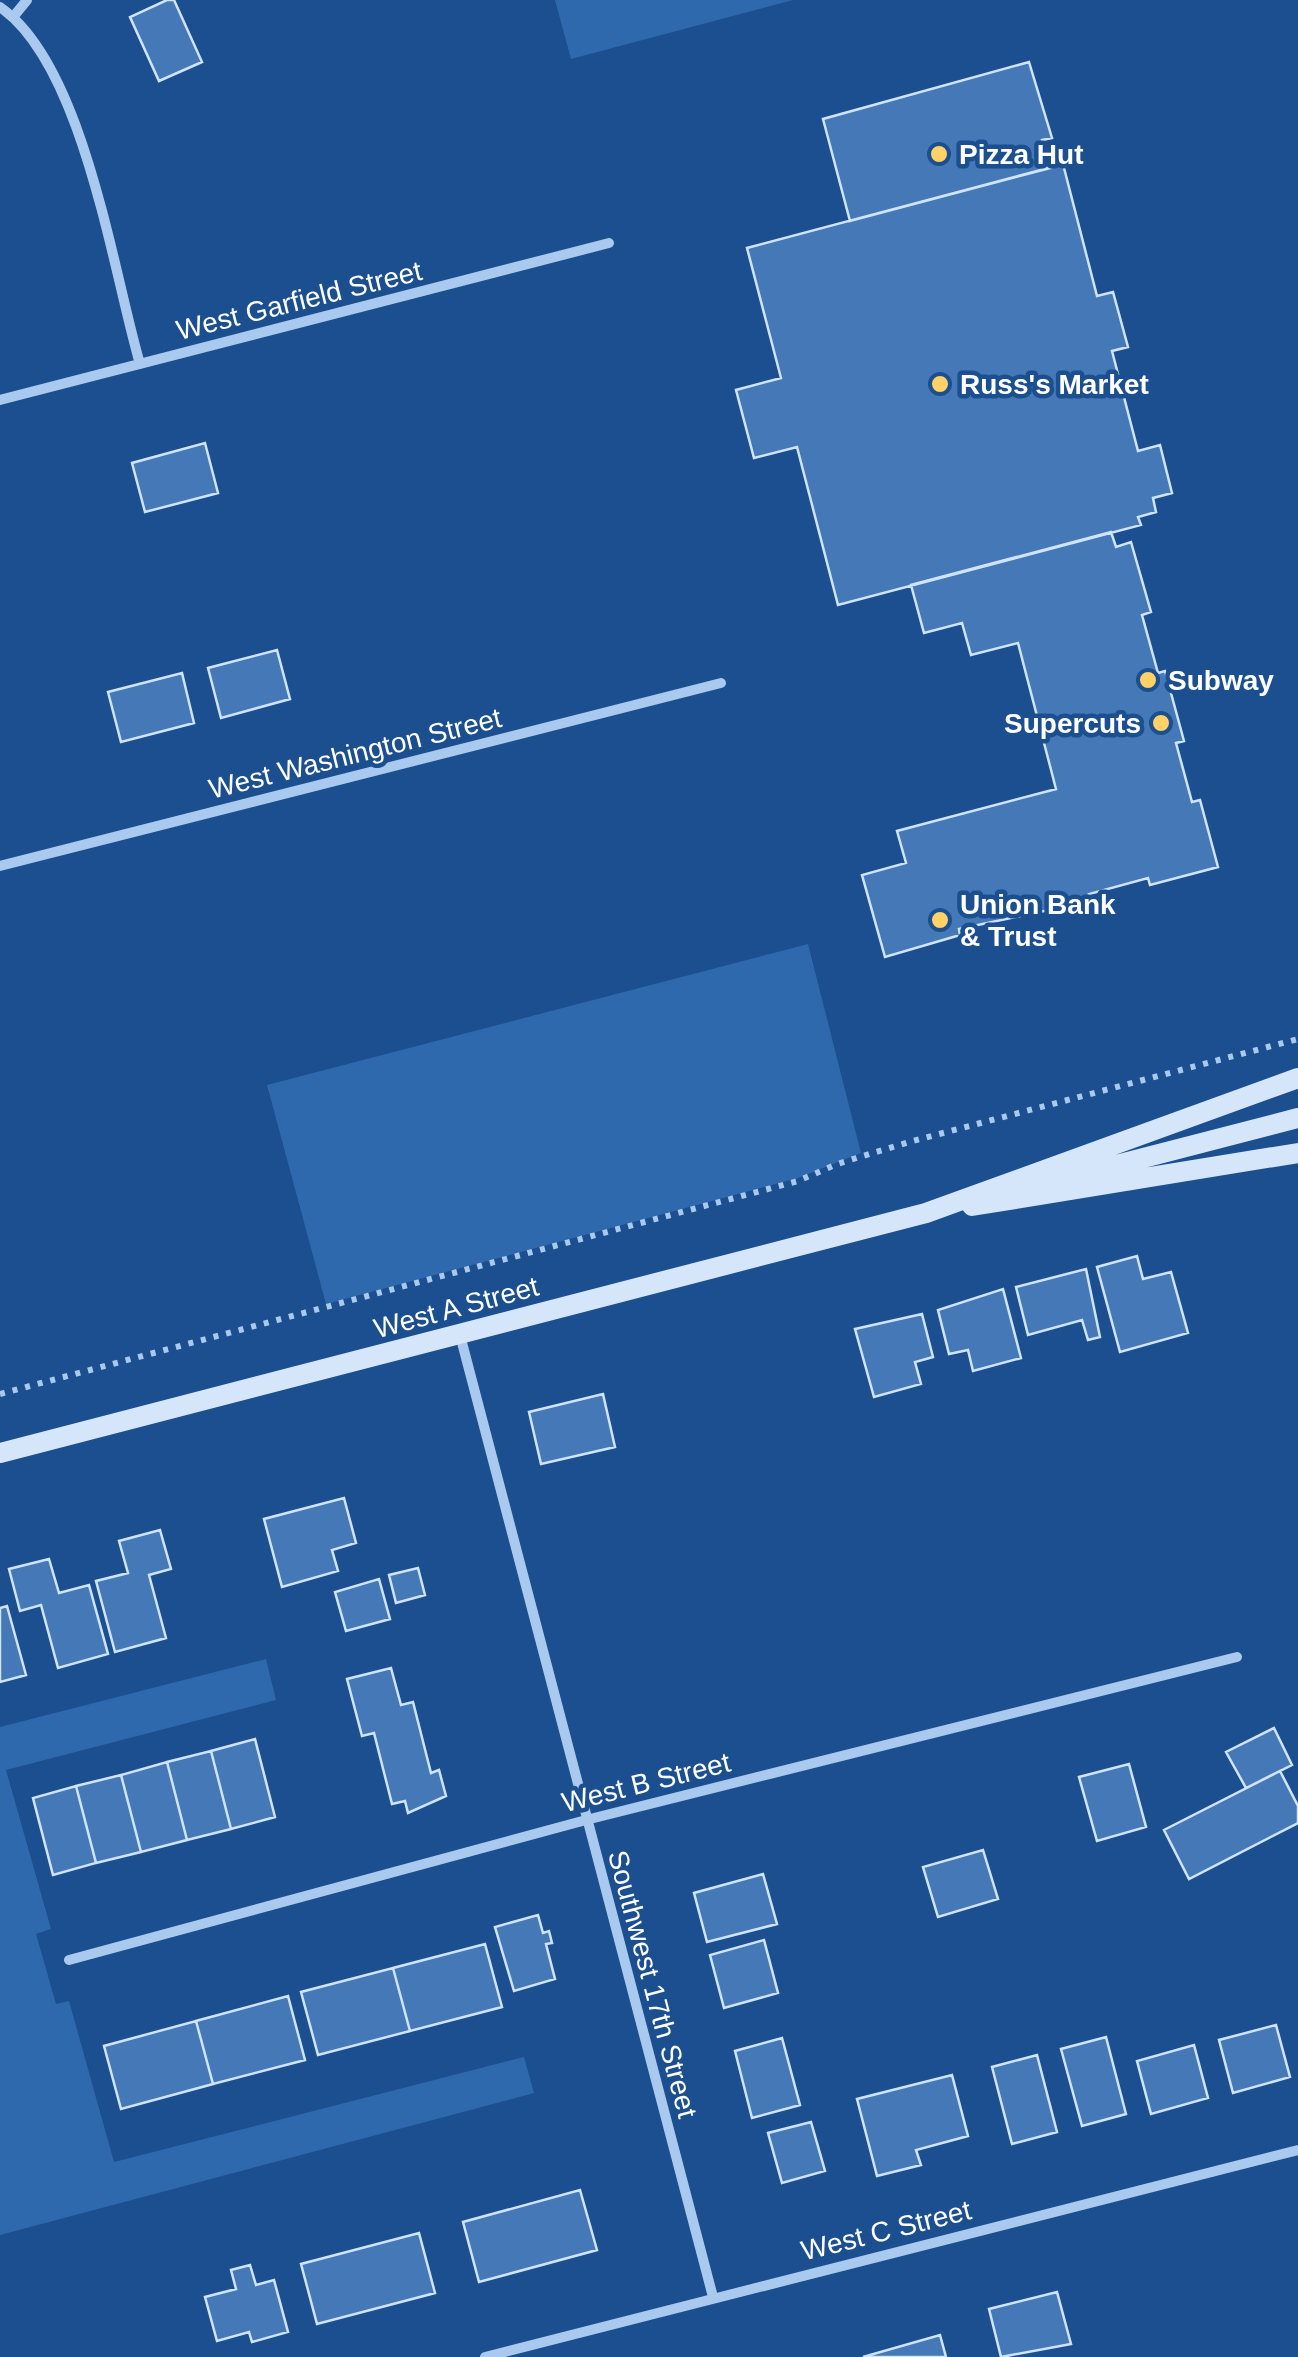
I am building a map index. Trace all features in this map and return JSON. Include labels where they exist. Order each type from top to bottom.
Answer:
[{"type":"main road","name":"West A Street","points":[[0,1452],[926,1213],[1298,1078]]},
{"type":"main road","points":[[926,1213],[1298,1118]]},
{"type":"main road","name":"West A Street","points":[[926,1213],[1298,1153]]},
{"type":"street","points":[[14,16],[27,0]]},
{"type":"street","points":[[0,7],[14,16],[42,51],[64,93],[140,364]]},
{"type":"street","name":"West Garfield Street","points":[[0,400],[609,243]]},
{"type":"street","name":"West Washington Street","points":[[0,866],[721,683]]},
{"type":"street","name":"Southwest 17th Street","points":[[460,1335],[714,2296]]},
{"type":"street","name":"West B Street","points":[[69,1960],[586,1820],[1237,1657]]},
{"type":"street","name":"West C Street","points":[[485,2357],[1298,2150]]},
{"type":"path","points":[[0,1394],[740,1197],[909,1142],[1298,1038]]},
{"type":"shaded area","points":[[555,0],[793,0],[571,59]]},
{"type":"shaded area","points":[[808,944],[861,1153],[798,1178],[326,1304],[267,1085]]},
{"type":"shaded area","points":[[266,1659],[276,1700],[6,1770],[51,1929],[36,1934],[56,2004],[69,2001],[114,2162],[524,2057],[534,2093],[0,2235],[0,1727]]},
{"type":"building","points":[[174,0],[202,62],[159,81],[130,17]]},
{"type":"building","name":"Pizza Hut","points":[[1029,62],[1052,138],[1042,140],[1050,168],[850,221],[823,119]]},
{"type":"building","name":"Russ's Market","points":[[1063,164],[1097,296],[1113,292],[1128,347],[1112,351],[1138,451],[1160,445],[1172,493],[1153,498],[1156,512],[1138,517],[1141,525],[838,605],[797,447],[754,458],[736,390],[781,378],[747,248]]},
{"type":"building","points":[[205,443],[218,493],[145,512],[132,463]]},
{"type":"building","points":[[1111,532],[1116,547],[1131,542],[1151,612],[1142,615],[1158,673],[1165,671],[1184,741],[1176,743],[1192,802],[1200,800],[1218,867],[1150,885],[1148,878],[1089,894],[1091,901],[959,929],[960,935],[885,957],[862,875],[906,863],[897,831],[1056,789],[1018,643],[971,655],[962,623],[924,633],[911,585]]},
{"type":"building","points":[[277,650],[290,699],[221,718],[208,668]]},
{"type":"building","points":[[182,673],[194,723],[121,742],[108,692]]},
{"type":"building","points":[[1137,1256],[1143,1279],[1171,1272],[1188,1333],[1120,1352],[1097,1267]]},
{"type":"building","points":[[1086,1269],[1100,1337],[1088,1340],[1082,1320],[1028,1335],[1016,1287]]},
{"type":"building","points":[[1003,1289],[1021,1358],[973,1371],[968,1350],[949,1354],[938,1310]]},
{"type":"building","points":[[922,1314],[933,1357],[915,1362],[921,1384],[874,1397],[855,1329]]},
{"type":"building","points":[[603,1394],[615,1447],[541,1464],[529,1412]]},
{"type":"building","points":[[344,1498],[356,1543],[332,1550],[338,1571],[282,1587],[264,1519]]},
{"type":"building","points":[[160,1530],[171,1569],[149,1575],[166,1638],[115,1652],[96,1581],[128,1573],[119,1541]]},
{"type":"building","points":[[49,1559],[59,1593],[89,1585],[108,1654],[58,1668],[41,1605],[20,1611],[9,1569]]},
{"type":"building","points":[[418,1568],[425,1595],[396,1603],[389,1575]]},
{"type":"building","points":[[379,1579],[390,1619],[346,1631],[335,1592]]},
{"type":"building","points":[[7,1606],[26,1675],[0,1682],[0,1608]]},
{"type":"building","points":[[391,1668],[401,1705],[413,1702],[431,1773],[439,1770],[446,1796],[408,1813],[405,1801],[392,1804],[374,1733],[362,1736],[347,1679]]},
{"type":"building","points":[[1274,1728],[1292,1765],[1246,1788],[1226,1752]]},
{"type":"building","points":[[255,1739],[275,1817],[231,1829],[211,1751]]},
{"type":"building","points":[[211,1751],[231,1829],[187,1840],[167,1762]]},
{"type":"building","points":[[167,1762],[187,1840],[141,1852],[121,1775]]},
{"type":"building","points":[[1129,1764],[1146,1827],[1097,1841],[1079,1777]]},
{"type":"building","points":[[1280,1771],[1298,1806],[1298,1823],[1189,1879],[1164,1830]]},
{"type":"building","points":[[121,1775],[141,1852],[96,1863],[76,1786]]},
{"type":"building","points":[[76,1786],[96,1863],[53,1875],[33,1798]]},
{"type":"building","points":[[983,1850],[998,1899],[938,1917],[923,1867]]},
{"type":"building","points":[[763,1874],[777,1924],[707,1942],[694,1893]]},
{"type":"building","points":[[538,1915],[543,1933],[549,1931],[552,1943],[546,1944],[555,1979],[514,1991],[495,1927]]},
{"type":"building","points":[[764,1940],[778,1993],[724,2008],[710,1955]]},
{"type":"building","points":[[485,1944],[502,2007],[410,2031],[393,1968]]},
{"type":"building","points":[[393,1968],[410,2031],[318,2055],[301,1992]]},
{"type":"building","points":[[288,1996],[305,2060],[213,2084],[196,2021]]},
{"type":"building","points":[[196,2021],[213,2084],[121,2109],[104,2046]]},
{"type":"building","points":[[1276,2025],[1290,2077],[1233,2093],[1219,2040]]},
{"type":"building","points":[[1106,2037],[1126,2114],[1082,2126],[1061,2049]]},
{"type":"building","points":[[782,2038],[800,2105],[752,2118],[735,2051]]},
{"type":"building","points":[[1194,2045],[1208,2098],[1151,2114],[1137,2061]]},
{"type":"building","points":[[1037,2055],[1057,2132],[1012,2144],[992,2067]]},
{"type":"building","points":[[952,2075],[968,2136],[916,2150],[921,2165],[877,2176],[857,2099]]},
{"type":"building","points":[[811,2122],[825,2171],[782,2183],[768,2133]]},
{"type":"building","points":[[580,2190],[597,2250],[479,2282],[463,2222]]},
{"type":"building","points":[[419,2233],[435,2293],[317,2324],[301,2264]]},
{"type":"building","points":[[250,2265],[256,2285],[274,2280],[288,2332],[252,2342],[249,2332],[217,2341],[205,2297],[236,2289],[231,2270]]},
{"type":"building","points":[[1057,2292],[1071,2344],[1001,2357],[989,2309]]},
{"type":"building","points":[[940,2335],[946,2357],[863,2357]]},
{"type":"place","name":"Pizza Hut","points":[[939,154]]},
{"type":"place","name":"Russ's Market","points":[[940,384]]},
{"type":"place","name":"Subway","points":[[1148,680]]},
{"type":"place","name":"Supercuts","points":[[1161,723]]},
{"type":"place","name":"Union Bank & Trust","points":[[940,920]]}]
